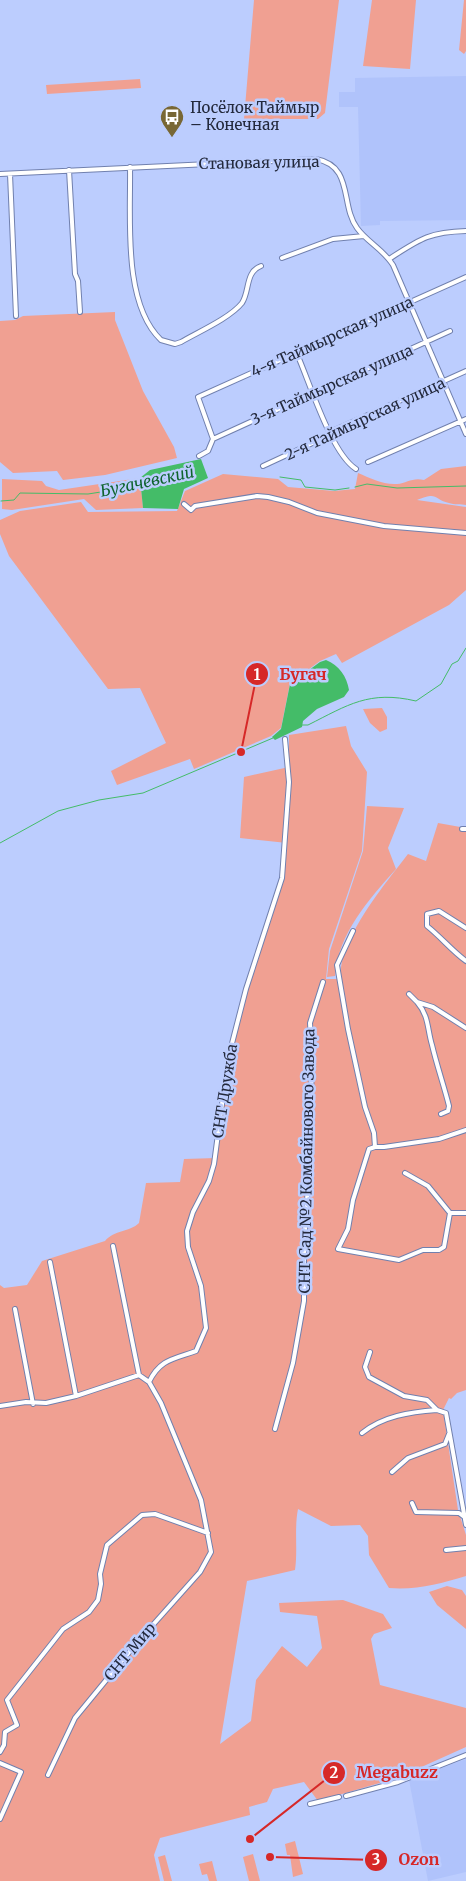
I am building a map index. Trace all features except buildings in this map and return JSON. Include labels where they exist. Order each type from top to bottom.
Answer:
[{"type":"street","name":"Становая улица","points":[[0,174],[322,160],[332,166],[341,176],[352,220],[364,236],[382,250],[389,259],[464,420],[466,434]]},
{"type":"street","points":[[130,167],[131,274],[149,324],[161,340],[171,343],[181,342],[224,317],[242,303],[252,273],[261,266]]},
{"type":"street","points":[[69,170],[75,274],[78,281],[80,312]]},
{"type":"street","points":[[10,174],[16,316]]},
{"type":"street","points":[[389,259],[424,236],[444,232],[466,231]]},
{"type":"street","points":[[282,258],[333,239],[364,236]]},
{"type":"street","name":"4-я Таймырская улица","points":[[213,439],[198,396],[282,358],[297,354],[466,277]]},
{"type":"street","name":"3-я Таймырская улица","points":[[213,439],[450,331]]},
{"type":"street","points":[[297,354],[330,432],[342,455],[356,469]]},
{"type":"street","name":"2-я Таймырская улица","points":[[263,466],[319,440],[330,432],[466,371]]},
{"type":"street","points":[[368,462],[464,420]]},
{"type":"street","points":[[200,456],[208,451],[213,439]]},
{"type":"street","points":[[184,504],[191,510],[195,506],[257,496],[268,497],[317,513],[384,526],[466,533]]},
{"type":"street","name":"СНТ Дружба","points":[[149,1382],[156,1368],[196,1351],[206,1328],[201,1286],[188,1247],[187,1231],[193,1212],[209,1181],[214,1164],[228,1058],[246,989],[282,878],[289,782],[285,739]]},
{"type":"street","points":[[466,928],[439,911],[427,914],[427,926],[444,939],[446,946],[466,961]]},
{"type":"street","points":[[352,930],[337,965],[348,1029],[365,1107],[374,1134],[374,1146]]},
{"type":"street","name":"СНТ Сад №2 Комбайнового Завода","points":[[275,1429],[293,1363],[304,1301],[304,1246],[309,1170],[309,1095],[312,1060],[310,1023],[324,982]]},
{"type":"street","points":[[409,994],[424,1010],[429,1021],[431,1043],[449,1106],[448,1112],[441,1114]]},
{"type":"street","points":[[417,1002],[434,1007],[466,1028]]},
{"type":"street","points":[[405,1173],[428,1186],[450,1213],[444,1247],[439,1250],[423,1250],[399,1260],[338,1249],[348,1229],[353,1200],[369,1149],[374,1146],[384,1148],[439,1139],[466,1130]]},
{"type":"street","points":[[450,1213],[466,1213]]},
{"type":"street","points":[[113,1246],[139,1374],[149,1382]]},
{"type":"street","points":[[50,1262],[76,1396]]},
{"type":"street","points":[[15,1309],[33,1404]]},
{"type":"street","points":[[370,1352],[365,1367],[369,1377],[404,1396],[427,1400],[437,1410]]},
{"type":"street","points":[[0,1406],[33,1404],[76,1396],[139,1374]]},
{"type":"street","name":"СНТ Мир","points":[[48,1775],[75,1718],[135,1645],[200,1572],[211,1552],[195,1485],[161,1403],[149,1382]]},
{"type":"street","points":[[362,1433],[376,1422],[419,1411],[437,1410],[446,1413],[463,1517],[466,1525]]},
{"type":"street","points":[[392,1472],[408,1458],[445,1444],[450,1432]]},
{"type":"street","points":[[412,1503],[416,1512],[459,1513],[463,1517]]},
{"type":"street","points":[[0,1752],[4,1745],[5,1732],[17,1725],[7,1700],[63,1629],[89,1612],[98,1600],[101,1584],[100,1574],[107,1545],[142,1515],[155,1514],[208,1533]]},
{"type":"street","points":[[446,1550],[466,1548]]},
{"type":"street","points":[[346,1796],[398,1782],[466,1755]]},
{"type":"street","points":[[0,1763],[21,1772],[0,1819]]},
{"type":"street","points":[[310,1804],[339,1797]]},
{"type":"shaded area","points":[[254,0],[339,0],[325,113],[318,119],[244,119]]},
{"type":"shaded area","points":[[372,0],[416,0],[410,69],[363,66]]},
{"type":"shaded area","points":[[464,0],[466,0],[466,51],[464,54],[459,50]]},
{"type":"shaded area","points":[[466,76],[466,220],[380,221],[380,225],[361,226],[358,107],[339,107],[339,92],[355,92],[355,78]]},
{"type":"shaded area","points":[[140,79],[141,88],[47,94],[46,85]]},
{"type":"shaded area","points":[[115,312],[115,320],[143,391],[174,447],[177,458],[105,475],[63,480],[57,471],[13,473],[0,462],[0,321],[15,320],[23,316]]},
{"type":"shaded area","points":[[466,466],[466,505],[451,504],[432,496],[417,500],[466,507],[466,590],[449,605],[342,663],[336,654],[320,661],[290,683],[281,728],[271,736],[194,769],[190,759],[117,785],[111,771],[166,743],[140,688],[108,689],[9,556],[0,534],[0,520],[20,511],[81,502],[88,512],[177,511],[185,491],[223,474],[278,479],[288,487],[334,491],[355,489],[358,473],[382,482],[397,484],[413,480],[424,480],[441,469]]},
{"type":"shaded area","points":[[140,478],[143,508],[96,510],[84,499],[12,510],[2,509],[2,479],[42,481],[46,486],[59,490]]},
{"type":"shaded area","points":[[382,708],[387,717],[387,729],[380,732],[370,723],[363,709]]},
{"type":"shaded area","points":[[346,726],[351,746],[367,772],[362,851],[329,949],[326,979],[341,979],[342,964],[354,931],[364,914],[408,854],[426,861],[438,823],[466,828],[466,1390],[457,1393],[451,1399],[449,1398],[443,1410],[458,1510],[466,1535],[466,1576],[428,1586],[389,1588],[369,1555],[368,1536],[360,1525],[331,1526],[298,1509],[295,1570],[247,1581],[220,1744],[251,1721],[256,1680],[282,1646],[307,1667],[322,1648],[317,1616],[280,1612],[279,1603],[343,1600],[383,1614],[392,1628],[374,1634],[371,1639],[380,1685],[466,1708],[466,1747],[397,1778],[318,1801],[304,1782],[273,1789],[267,1802],[249,1807],[250,1815],[160,1838],[154,1855],[160,1881],[0,1881],[0,1285],[4,1288],[27,1285],[42,1261],[105,1241],[113,1235],[135,1226],[139,1223],[146,1183],[180,1182],[184,1159],[216,1158],[230,1059],[246,992],[284,877],[287,843],[240,838],[244,777],[289,767],[289,735]]},
{"type":"shaded area","points":[[367,806],[404,808],[388,848],[396,869],[356,918],[342,946],[335,976],[327,977],[330,951],[363,851]]},
{"type":"shaded area","points":[[447,1586],[462,1590],[466,1596],[466,1629],[437,1605],[429,1592]]},
{"type":"shaded area","points":[[466,1759],[466,1872],[428,1881],[409,1780]]},
{"type":"shaded area","points":[[295,1841],[303,1874],[293,1877],[290,1855],[287,1855],[285,1844]]},
{"type":"shaded area","points":[[253,1854],[260,1881],[249,1881],[243,1857]]},
{"type":"shaded area","points":[[165,1855],[172,1881],[164,1881],[158,1857]]},
{"type":"shaded area","points":[[212,1861],[217,1881],[209,1881],[207,1874],[202,1875],[199,1864]]},
{"type":"water","points":[[201,459],[208,478],[184,489],[178,509],[143,508],[140,478],[150,470]]},
{"type":"water","points":[[326,660],[342,672],[349,690],[344,697],[317,709],[303,721],[302,727],[275,740],[272,737],[281,729],[290,684],[320,662]]},
{"type":"waterway","name":"Бугачевский","points":[[280,477],[301,480],[305,487],[335,490],[349,488]]},
{"type":"waterway","name":"Бугачевский","points":[[355,487],[367,484],[397,488],[466,486]]},
{"type":"waterway","name":"Бугачевский","points":[[1,501],[14,500],[20,493],[88,494],[139,486]]},
{"type":"waterway","points":[[301,725],[308,725],[335,711],[372,698],[400,698],[416,701],[441,684],[452,664],[458,661],[466,648]]},
{"type":"waterway","points":[[0,843],[58,811],[99,800],[143,793],[273,738]]},
{"type":"place","name":"Посёлок Таймыр – Конечная","points":[[172,138]]},
{"type":"place","name":"Бугач","points":[[241,752]]},
{"type":"place","name":"Megabuzz","points":[[250,1839]]},
{"type":"place","name":"Ozon","points":[[270,1857]]}]
